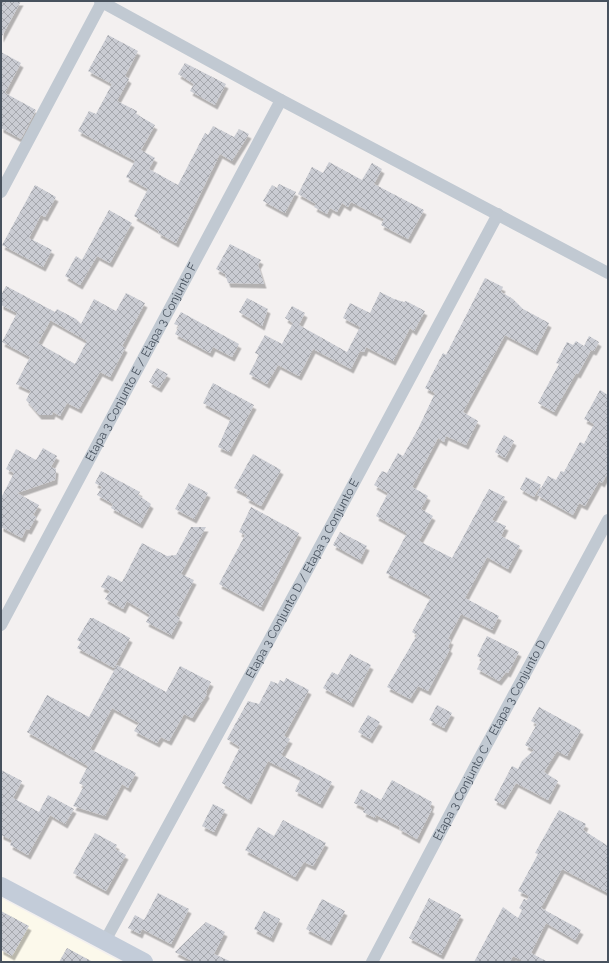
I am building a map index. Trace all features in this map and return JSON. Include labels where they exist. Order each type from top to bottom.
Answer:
[{"type":"street","points":[[1,192],[101,2],[281,100],[608,273]]},
{"type":"street","name":"Etapa 3 Conjunto E / Etapa 3 Conjunto F","points":[[1,624],[281,100]]},
{"type":"street","name":"Etapa 3 Conjunto D / Etapa 3 Conjunto E","points":[[105,941],[298,587],[498,214]]},
{"type":"street","name":"Etapa 3 Conjunto C / Etapa 3 Conjunto D","points":[[372,962],[482,752],[608,520]]},
{"type":"street","points":[[1,886],[144,962]]},
{"type":"shaded area","points":[[1,898],[121,962],[1,962]]},
{"type":"building","points":[[1,1],[21,1],[1,38]]},
{"type":"building","points":[[108,35],[138,51],[125,76],[129,79],[117,101],[137,111],[136,114],[155,125],[141,150],[155,158],[149,169],[178,185],[205,133],[208,135],[213,126],[234,137],[239,129],[249,134],[232,161],[220,154],[176,243],[158,233],[159,231],[134,216],[148,189],[126,177],[135,161],[78,131],[89,111],[96,114],[112,84],[88,71]]},
{"type":"building","points":[[1,52],[21,63],[5,93],[36,110],[21,139],[1,128]]},
{"type":"building","points":[[185,63],[226,84],[215,105],[190,91],[194,84],[178,74]]},
{"type":"building","points":[[329,162],[362,180],[372,163],[382,169],[374,184],[424,210],[408,239],[381,225],[384,219],[351,202],[348,207],[342,203],[337,212],[330,208],[327,214],[314,207],[316,204],[298,194],[312,167],[323,173]]},
{"type":"building","points":[[279,184],[296,192],[285,213],[263,201],[272,185],[277,188]]},
{"type":"building","points":[[35,185],[56,197],[45,217],[41,215],[29,238],[52,250],[43,267],[2,245]]},
{"type":"building","points":[[109,210],[132,223],[110,263],[97,256],[80,285],[65,276],[76,256],[82,260]]},
{"type":"building","points":[[230,244],[261,260],[258,265],[264,284],[228,283],[225,274],[216,269]]},
{"type":"building","points":[[485,278],[503,287],[501,292],[513,299],[523,309],[549,323],[535,351],[505,335],[463,412],[478,421],[466,445],[446,436],[444,442],[438,438],[412,487],[428,496],[421,509],[433,516],[419,541],[452,558],[489,489],[505,497],[492,520],[506,526],[501,536],[520,546],[508,569],[487,557],[465,598],[499,616],[492,630],[461,614],[448,639],[451,640],[448,647],[450,649],[428,691],[418,686],[410,699],[387,687],[417,635],[412,632],[431,597],[386,573],[407,533],[376,516],[388,493],[374,485],[382,471],[387,473],[398,453],[403,456],[418,429],[435,393],[425,388],[443,353],[446,355]]},
{"type":"building","points":[[6,286],[55,312],[57,309],[76,319],[81,324],[94,299],[116,311],[126,293],[145,303],[122,346],[125,348],[110,377],[100,372],[79,409],[67,403],[60,416],[53,412],[52,415],[39,415],[26,400],[31,391],[16,384],[30,357],[2,342],[17,313],[1,305],[1,295]],"holes":[[[50,320],[87,341],[75,364],[38,343]]]},
{"type":"building","points":[[380,292],[394,299],[404,302],[406,301],[425,311],[414,331],[410,328],[393,361],[366,347],[364,352],[360,351],[351,369],[313,349],[299,376],[278,365],[267,384],[249,374],[259,355],[255,353],[265,335],[282,344],[293,323],[285,318],[292,306],[305,313],[299,325],[347,352],[360,327],[343,318],[350,303],[370,313]]},
{"type":"building","points":[[247,298],[268,309],[262,326],[239,312]]},
{"type":"building","points":[[181,312],[239,344],[232,357],[213,347],[210,353],[175,334],[179,326],[174,324]]},
{"type":"building","points":[[589,336],[599,342],[594,351],[591,350],[578,374],[576,373],[554,412],[538,403],[559,364],[556,363],[567,342],[573,345],[576,341],[584,346]]},
{"type":"building","points":[[157,368],[168,374],[159,388],[149,382]]},
{"type":"building","points":[[213,383],[254,405],[229,452],[218,447],[231,418],[203,403]]},
{"type":"building","points":[[600,390],[608,395],[608,473],[602,483],[599,481],[585,506],[579,503],[573,515],[537,495],[548,476],[556,480],[561,471],[564,472],[580,442],[584,444],[594,424],[584,419]]},
{"type":"building","points":[[504,435],[514,441],[505,458],[495,452]]},
{"type":"building","points":[[43,448],[57,456],[51,467],[56,469],[55,480],[17,493],[39,505],[33,515],[36,517],[29,530],[26,529],[22,538],[1,527],[1,498],[14,473],[6,469],[16,449],[36,460]]},
{"type":"building","points":[[253,454],[281,470],[261,506],[246,498],[248,495],[234,488]]},
{"type":"building","points":[[101,471],[140,492],[138,495],[151,504],[140,524],[111,508],[113,504],[97,495],[102,487],[95,483]]},
{"type":"building","points":[[526,477],[541,485],[534,497],[520,489]]},
{"type":"building","points":[[189,483],[208,493],[194,519],[175,509]]},
{"type":"building","points":[[251,507],[299,533],[261,607],[219,584],[245,535],[239,532]]},
{"type":"building","points":[[191,527],[206,527],[181,574],[194,580],[176,615],[180,618],[171,635],[146,622],[150,615],[127,601],[123,609],[105,599],[110,591],[101,587],[108,575],[122,582],[142,543],[167,556],[176,555]]},
{"type":"building","points":[[340,532],[367,546],[360,560],[333,545]]},
{"type":"building","points":[[90,618],[93,618],[130,638],[114,668],[77,648],[81,642],[77,640]]},
{"type":"building","points":[[487,636],[519,652],[508,673],[506,672],[499,681],[477,669],[482,659],[477,656]]},
{"type":"building","points":[[350,654],[371,665],[351,703],[323,688],[332,672],[338,675]]},
{"type":"building","points":[[117,665],[166,692],[180,666],[211,682],[206,692],[207,694],[192,718],[184,714],[169,741],[161,737],[157,743],[134,731],[139,723],[112,708],[90,749],[136,773],[128,788],[122,784],[105,816],[73,806],[84,786],[79,783],[88,766],[27,732],[47,695],[89,717]]},
{"type":"building","points":[[286,678],[309,690],[284,736],[290,739],[281,755],[332,782],[320,804],[295,791],[301,778],[268,761],[249,800],[222,783],[240,747],[227,739],[248,701],[259,704],[271,681],[278,684],[280,680],[284,682]]},
{"type":"building","points":[[437,705],[452,713],[444,728],[429,720]]},
{"type":"building","points":[[539,707],[581,730],[567,756],[557,751],[544,772],[558,781],[548,800],[516,783],[503,805],[494,800],[512,766],[518,769],[522,761],[534,750],[525,745],[537,724],[531,721]]},
{"type":"building","points":[[368,715],[380,722],[370,739],[358,732]]},
{"type":"building","points":[[1,770],[22,781],[13,798],[39,812],[48,795],[74,809],[65,824],[50,815],[28,855],[10,845],[12,840],[1,835]]},
{"type":"building","points":[[392,780],[432,802],[430,808],[432,809],[417,839],[399,829],[400,827],[376,815],[375,818],[363,812],[365,808],[354,803],[361,789],[381,800]]},
{"type":"building","points":[[213,804],[225,810],[214,832],[202,826]]},
{"type":"building","points":[[559,810],[586,824],[583,830],[608,846],[608,893],[562,869],[541,908],[581,930],[575,940],[546,923],[531,953],[548,962],[525,962],[513,956],[510,962],[474,962],[503,907],[518,918],[522,910],[519,908],[524,899],[527,900],[529,896],[518,891],[538,854],[535,853]]},
{"type":"building","points":[[283,820],[326,843],[313,866],[304,862],[295,877],[245,850],[258,827],[274,836]]},
{"type":"building","points":[[95,833],[117,845],[115,849],[126,855],[106,891],[73,873]]},
{"type":"building","points":[[158,893],[189,909],[171,944],[142,929],[140,934],[128,928],[135,915],[144,920]]},
{"type":"building","points":[[429,898],[461,915],[441,955],[409,938]]},
{"type":"building","points":[[322,899],[345,911],[329,941],[306,929]]},
{"type":"building","points":[[1,911],[29,926],[12,956],[1,950]]},
{"type":"building","points":[[264,911],[280,919],[271,938],[254,929]]},
{"type":"building","points":[[206,922],[225,932],[214,954],[232,962],[194,962],[175,952]]},
{"type":"building","points":[[67,948],[93,962],[59,962]]}]
